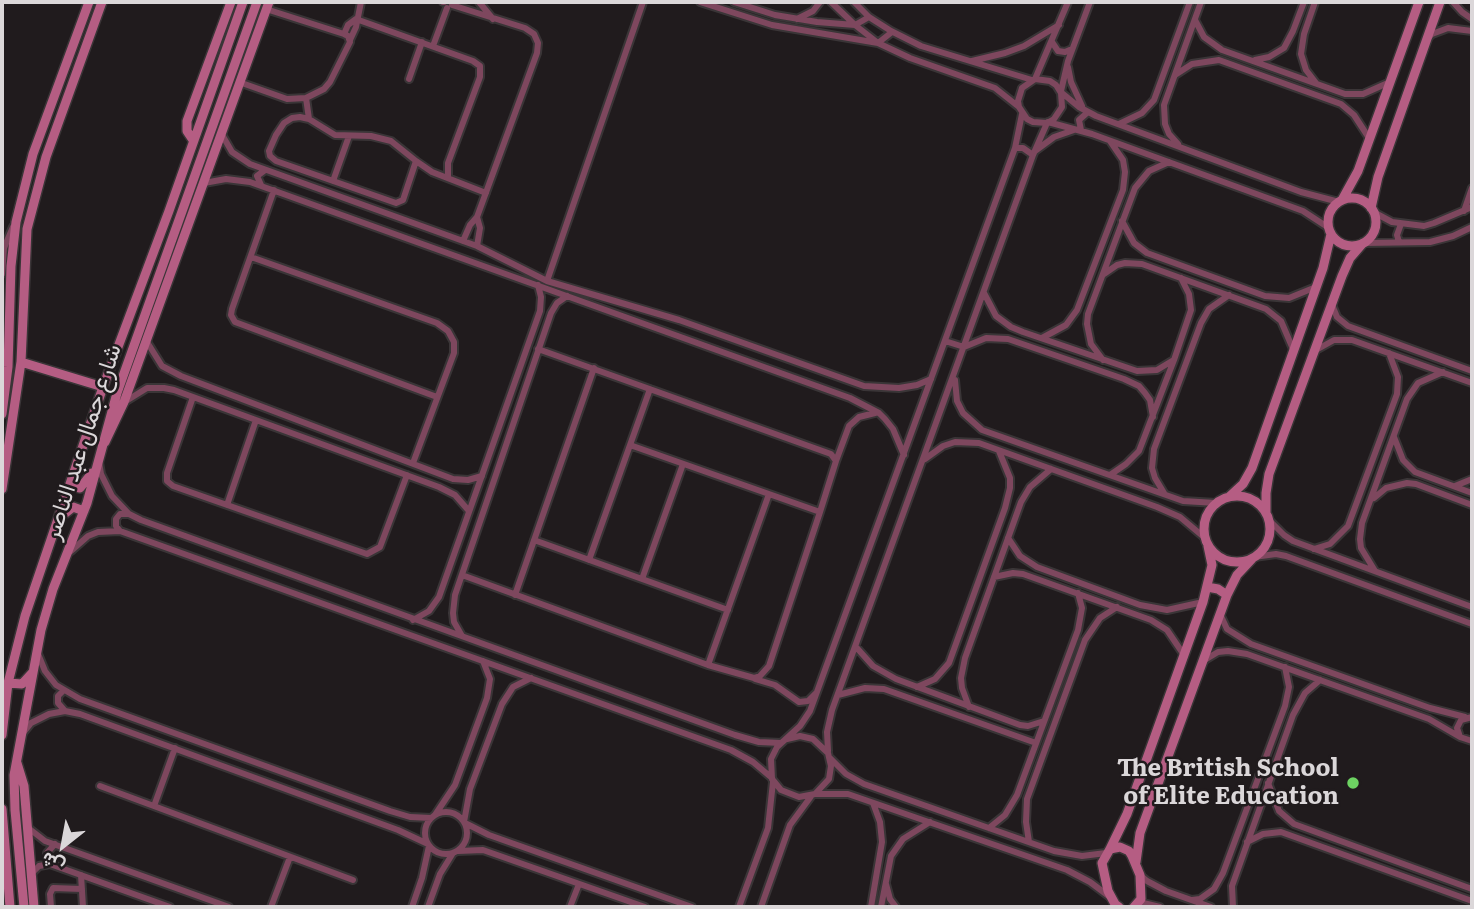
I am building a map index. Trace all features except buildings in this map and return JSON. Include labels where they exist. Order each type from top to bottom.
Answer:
[{"type":"main road","points":[[2,412],[8,367],[11,266],[16,222],[33,154],[89,2]]},
{"type":"main road","points":[[2,489],[21,362],[27,229],[39,178],[102,2]]},
{"type":"main road","points":[[193,140],[187,131],[187,121],[231,2]]},
{"type":"main road","name":"شارع جمال عبد الناصر","points":[[2,736],[8,683],[25,616],[103,387],[243,2]]},
{"type":"main road","name":"شارع جمال عبد الناصر","points":[[24,907],[15,810],[16,758],[46,609],[84,511],[117,393],[257,2]]},
{"type":"main road","points":[[1115,904],[1103,869],[1108,851],[1127,814],[1203,602],[1212,565],[1206,542],[1206,515],[1216,503],[1230,496],[1243,484],[1256,456],[1316,287],[1330,231],[1329,213],[1341,201],[1353,181],[1419,2]]},
{"type":"main road","points":[[1136,862],[1137,842],[1144,820],[1227,595],[1237,575],[1261,552],[1269,537],[1267,484],[1350,258],[1375,228],[1372,209],[1378,177],[1440,2]]},
{"type":"main road","points":[[99,456],[124,402],[267,5]]},
{"type":"main road","points":[[78,33],[82,40],[90,37]]},
{"type":"main road","points":[[69,55],[77,54],[81,61]]},
{"type":"main road","points":[[221,102],[228,116]]},
{"type":"main road","points":[[1341,201],[1358,199],[1372,209]]},
{"type":"main road","points":[[175,232],[190,220]]},
{"type":"main road","points":[[1330,231],[1345,245],[1363,243]]},
{"type":"main road","points":[[21,362],[103,387]]},
{"type":"main road","points":[[1256,456],[1262,461],[1274,463]]},
{"type":"main road","points":[[71,486],[80,488],[94,469]]},
{"type":"main road","points":[[1230,496],[1247,497],[1255,501],[1268,516]]},
{"type":"main road","points":[[58,522],[69,508],[77,507],[84,511]]},
{"type":"main road","points":[[1206,542],[1220,558],[1228,561],[1253,558]]},
{"type":"main road","points":[[1207,587],[1218,589],[1227,595]]},
{"type":"main road","points":[[8,683],[22,684],[34,670]]},
{"type":"main road","points":[[16,758],[24,786],[34,907]]},
{"type":"main road","points":[[2,808],[8,905]]},
{"type":"main road","points":[[1127,814],[1136,821],[1144,820]]},
{"type":"main road","points":[[1108,851],[1125,849],[1136,862],[1142,893],[1137,905]]},
{"type":"street","points":[[239,82],[295,100],[324,89],[330,82],[347,37],[348,25],[356,19],[361,2]]},
{"type":"street","points":[[480,2],[493,19]]},
{"type":"street","points":[[547,281],[643,2]]},
{"type":"street","points":[[700,2],[772,25],[878,43],[892,32]]},
{"type":"street","points":[[734,2],[775,15],[855,26],[869,16]]},
{"type":"street","points":[[796,19],[813,11],[820,2]]},
{"type":"street","points":[[831,2],[855,26],[878,43],[910,58],[1004,93],[1033,122],[1047,122],[1109,139],[1312,215],[1330,231]]},
{"type":"street","points":[[854,2],[892,32],[921,46],[968,62],[1050,81],[1086,111],[1301,192],[1341,201]]},
{"type":"street","points":[[739,907],[768,828],[772,804],[771,759],[805,719],[816,693],[1015,148],[1021,111],[1018,101],[1022,88],[1034,79],[1068,2]]},
{"type":"street","points":[[761,907],[790,825],[813,794],[829,779],[827,732],[838,695],[1033,154],[1047,122],[1054,119],[1062,107],[1061,92],[1068,61],[1090,2]]},
{"type":"street","points":[[1118,124],[1135,118],[1154,100],[1190,2]]},
{"type":"street","points":[[1183,148],[1169,134],[1163,115],[1164,105],[1201,2]]},
{"type":"street","points":[[1251,61],[1269,57],[1289,41],[1304,2]]},
{"type":"street","points":[[1315,2],[1301,45],[1306,71],[1317,84]]},
{"type":"street","points":[[1427,39],[1440,30],[1469,30],[1465,22],[1471,18],[1453,2]]},
{"type":"street","points":[[433,46],[447,3],[530,31],[536,38],[538,48],[477,217],[463,241]]},
{"type":"street","points":[[267,5],[347,37]]},
{"type":"street","points":[[356,19],[473,61],[481,69],[448,163],[448,178]]},
{"type":"street","points":[[1195,20],[1204,37],[1222,50],[1345,94],[1363,94],[1390,82]]},
{"type":"street","points":[[968,62],[1024,46],[1059,24]]},
{"type":"street","points":[[1289,41],[1294,46],[1301,45]]},
{"type":"street","points":[[409,79],[422,42]]},
{"type":"street","points":[[1052,42],[1058,51],[1072,49]]},
{"type":"street","points":[[1219,60],[1218,55],[1222,50]]},
{"type":"street","points":[[1175,75],[1192,64],[1219,60],[1341,104],[1354,115],[1369,138]]},
{"type":"street","points":[[1068,61],[1071,82],[1086,111]]},
{"type":"street","points":[[1341,104],[1347,101],[1345,94]]},
{"type":"street","points":[[306,98],[309,119]]},
{"type":"street","points":[[295,100],[297,117]]},
{"type":"street","points":[[1154,100],[1158,105],[1164,105]]},
{"type":"street","points":[[1079,130],[1079,120],[1086,111]]},
{"type":"street","points":[[416,161],[403,200],[398,203],[276,161],[269,151],[284,123],[297,117],[309,119],[329,132],[391,141],[438,174],[486,193]]},
{"type":"street","points":[[1033,154],[1054,137],[1079,130]]},
{"type":"street","points":[[221,133],[225,143],[240,159],[477,246],[547,281],[679,320],[855,383],[900,388],[917,386],[931,379]]},
{"type":"street","points":[[334,181],[349,136]]},
{"type":"street","points":[[1042,338],[1066,325],[1077,310],[1124,184],[1123,160],[1109,139]]},
{"type":"street","points":[[1015,148],[1023,148],[1033,154]]},
{"type":"street","points":[[1103,360],[1091,344],[1088,314],[1135,188],[1149,171],[1170,162]]},
{"type":"street","points":[[438,174],[448,163]]},
{"type":"street","points":[[261,185],[257,176],[265,170]]},
{"type":"street","points":[[204,183],[226,179],[261,185],[850,398],[879,413],[894,429],[904,455]]},
{"type":"street","points":[[1124,184],[1131,183],[1135,188]]},
{"type":"street","points":[[1464,211],[1472,188]]},
{"type":"street","points":[[275,190],[231,311],[233,319],[238,325],[437,397]]},
{"type":"street","points":[[1295,208],[1301,201],[1301,192]]},
{"type":"street","points":[[1372,209],[1384,219],[1424,226],[1472,207]]},
{"type":"street","points":[[477,217],[480,234],[477,246]]},
{"type":"street","points":[[394,233],[398,218]]},
{"type":"street","points":[[1122,221],[1128,236],[1147,253],[1271,298],[1289,298],[1316,287]]},
{"type":"street","points":[[2,274],[4,247],[16,222]]},
{"type":"street","points":[[1399,242],[1397,235],[1401,224]]},
{"type":"street","points":[[1363,243],[1419,243],[1442,239],[1472,226]]},
{"type":"street","points":[[1142,264],[1147,253]]},
{"type":"street","points":[[251,257],[444,327],[452,336],[454,347],[413,463]]},
{"type":"street","points":[[1102,275],[1117,265],[1142,264],[1266,309],[1281,321],[1294,350]]},
{"type":"street","points":[[1110,475],[1133,458],[1142,445],[1174,360],[1191,310],[1189,294],[1181,278]]},
{"type":"street","points":[[414,620],[435,605],[442,589],[540,309],[538,285]]},
{"type":"street","points":[[984,292],[996,316],[1023,332],[1127,368],[1148,372],[1167,366],[1174,360]]},
{"type":"street","points":[[1166,494],[1159,487],[1152,468],[1154,449],[1204,315],[1215,303],[1229,295]]},
{"type":"street","points":[[463,638],[454,622],[455,595],[551,313],[557,303],[567,296]]},
{"type":"street","points":[[1266,309],[1271,298]]},
{"type":"street","points":[[1332,304],[1342,322],[1356,329],[1472,371]]},
{"type":"street","points":[[540,309],[548,308],[551,313]]},
{"type":"street","points":[[1077,310],[1088,314]]},
{"type":"street","points":[[1191,310],[1197,310],[1204,315]]},
{"type":"street","points":[[674,335],[679,320]]},
{"type":"street","points":[[1352,340],[1356,329]]},
{"type":"street","points":[[1020,342],[1023,332]]},
{"type":"street","points":[[945,341],[964,347],[986,338],[1008,338],[1124,379],[1145,393],[1153,417]]},
{"type":"street","points":[[1313,355],[1325,343],[1352,340],[1472,383]]},
{"type":"street","points":[[146,342],[162,366],[181,376],[453,479],[468,480],[482,476]]},
{"type":"street","points":[[538,349],[827,452],[836,461]]},
{"type":"street","points":[[1314,549],[1337,539],[1351,519],[1396,394],[1396,369],[1389,353]]},
{"type":"street","points":[[515,595],[594,368]]},
{"type":"street","points":[[1124,379],[1127,368]]},
{"type":"street","points":[[1375,571],[1361,548],[1362,523],[1407,398],[1418,383],[1443,372]]},
{"type":"street","points":[[955,374],[957,401],[963,413],[982,430],[1173,497],[1194,503],[1216,503]]},
{"type":"street","points":[[174,390],[171,381],[181,376]]},
{"type":"street","points":[[850,398],[855,391],[855,383]]},
{"type":"street","points":[[124,402],[138,391],[147,388],[174,390],[449,492],[469,511]]},
{"type":"street","points":[[589,560],[650,388]]},
{"type":"street","points":[[1396,394],[1407,398]]},
{"type":"street","points":[[192,397],[167,473],[167,481],[173,486],[362,552],[372,553],[383,542],[407,475]]},
{"type":"street","points":[[750,678],[760,676],[769,666],[849,426],[859,417],[879,413]]},
{"type":"street","points":[[227,505],[256,420]]},
{"type":"street","points":[[979,443],[978,436],[982,430]]},
{"type":"street","points":[[1394,436],[1403,460],[1420,474],[1472,493]]},
{"type":"street","points":[[345,453],[350,440]]},
{"type":"street","points":[[924,461],[943,446],[955,442],[979,443],[1168,512],[1189,523],[1206,542]]},
{"type":"street","points":[[494,443],[505,447]]},
{"type":"street","points":[[630,445],[820,512]]},
{"type":"street","points":[[1142,445],[1154,449]]},
{"type":"street","points":[[917,687],[935,679],[949,663],[1009,498],[1008,468],[998,450]]},
{"type":"street","points":[[99,456],[106,485],[112,496],[129,514]]},
{"type":"street","points":[[642,579],[683,464]]},
{"type":"street","points":[[969,707],[961,678],[965,658],[1021,502],[1030,487],[1051,469]]},
{"type":"street","points":[[1416,484],[1415,477],[1420,474]]},
{"type":"street","points":[[449,492],[454,486],[453,479]]},
{"type":"street","points":[[1453,486],[1472,479]]},
{"type":"street","points":[[1370,502],[1386,488],[1396,484],[1416,484],[1472,505]]},
{"type":"street","points":[[708,665],[769,494]]},
{"type":"street","points":[[1009,498],[1014,497],[1021,502]]},
{"type":"street","points":[[1168,512],[1173,507],[1173,497]]},
{"type":"street","points":[[120,531],[116,526],[116,519],[123,513],[129,514],[153,525],[746,739],[759,742],[784,741],[807,736],[819,742],[846,774],[874,788],[1029,842],[1071,855],[1108,851]]},
{"type":"street","points":[[1268,516],[1284,535],[1304,545],[1472,607]]},
{"type":"street","points":[[1351,519],[1356,524],[1362,523]]},
{"type":"street","points":[[67,555],[79,541],[88,536],[98,532],[120,531],[731,750],[753,762],[787,794],[799,797],[837,792],[1067,870],[1090,882],[1115,904]]},
{"type":"street","points":[[1008,538],[1020,556],[1037,566],[1156,609],[1178,609],[1203,602]]},
{"type":"street","points":[[534,540],[728,610]]},
{"type":"street","points":[[1299,561],[1300,550],[1304,545]]},
{"type":"street","points":[[1253,558],[1276,554],[1472,624]]},
{"type":"street","points":[[1033,577],[1031,570],[1037,566]]},
{"type":"street","points":[[994,577],[1013,573],[1033,577],[1151,620],[1167,630],[1184,656]]},
{"type":"street","points":[[462,575],[708,665],[775,685],[799,702],[808,701],[816,693]]},
{"type":"street","points":[[442,589],[447,595],[455,595]]},
{"type":"street","points":[[989,828],[1005,815],[1017,795],[1078,630],[1082,608],[1078,593]]},
{"type":"street","points":[[364,618],[369,603]]},
{"type":"street","points":[[1029,842],[1027,799],[1087,634],[1100,618],[1117,607]]},
{"type":"street","points":[[1151,620],[1156,609]]},
{"type":"street","points":[[1220,614],[1222,621],[1234,635],[1251,644],[1430,708],[1470,717]]},
{"type":"street","points":[[1078,630],[1085,629],[1087,634]]},
{"type":"street","points":[[1247,654],[1245,647],[1251,644]]},
{"type":"street","points":[[856,647],[884,674],[908,684],[1020,726],[1036,725],[1044,721]]},
{"type":"street","points":[[36,650],[50,678],[63,691],[80,699],[400,814],[433,817],[448,812],[457,815],[464,823],[489,835],[692,907]]},
{"type":"street","points":[[1202,662],[1218,652],[1247,654],[1429,719],[1472,741]]},
{"type":"street","points":[[953,653],[957,659],[965,658]]},
{"type":"street","points":[[412,907],[429,845],[425,831],[455,785],[487,698],[489,679],[483,661]]},
{"type":"street","points":[[1182,907],[1190,900],[1200,898],[1214,889],[1223,873],[1285,706],[1289,687],[1285,667]]},
{"type":"street","points":[[428,907],[440,874],[455,852],[464,845],[467,836],[464,823],[470,789],[502,704],[513,687],[531,678]]},
{"type":"street","points":[[1233,907],[1231,894],[1235,877],[1295,709],[1305,693],[1320,680]]},
{"type":"street","points":[[904,695],[908,684]]},
{"type":"street","points":[[838,695],[856,689],[875,688],[904,695],[1036,743]]},
{"type":"street","points":[[602,704],[607,689]]},
{"type":"street","points":[[63,691],[58,696],[58,704],[65,711]]},
{"type":"street","points":[[1285,706],[1295,709]]},
{"type":"street","points":[[19,742],[31,723],[49,714],[65,711],[80,714],[357,815],[429,845],[438,852],[483,850],[645,907]]},
{"type":"street","points":[[1470,717],[1457,728],[1472,749]]},
{"type":"street","points":[[154,806],[178,750],[187,738]]},
{"type":"street","points":[[1268,783],[1279,811],[1294,824],[1472,889]]},
{"type":"street","points":[[100,786],[353,880]]},
{"type":"street","points":[[870,907],[881,853],[882,832],[871,802],[870,794],[874,788]]},
{"type":"street","points":[[1017,795],[1027,799]]},
{"type":"street","points":[[357,815],[362,801]]},
{"type":"street","points":[[881,907],[891,856],[903,839],[930,822]]},
{"type":"street","points":[[1289,835],[1289,828],[1294,824]]},
{"type":"street","points":[[27,827],[40,838],[55,844],[229,907]]},
{"type":"street","points":[[1247,842],[1272,832],[1289,835],[1472,901]]},
{"type":"street","points":[[50,864],[47,853],[55,844]]},
{"type":"street","points":[[881,853],[887,851],[891,856]]},
{"type":"street","points":[[1067,870],[1072,863],[1071,855]]},
{"type":"street","points":[[271,907],[290,856]]},
{"type":"street","points":[[547,873],[552,857]]},
{"type":"street","points":[[31,874],[38,866],[50,864],[170,907]]},
{"type":"street","points":[[1223,873],[1227,878],[1235,877]]},
{"type":"street","points":[[1140,874],[1157,887],[1211,907]]},
{"type":"street","points":[[81,875],[83,907]]},
{"type":"street","points":[[885,878],[890,899],[896,907]]},
{"type":"street","points":[[570,907],[579,884]]},
{"type":"street","points":[[51,907],[52,888],[82,889]]},
{"type":"street","points":[[732,907],[743,896]]},
{"type":"street","points":[[1137,905],[1160,907]]},
{"type":"place","name":"The British School of Elite Education","points":[[1353,783]]}]
